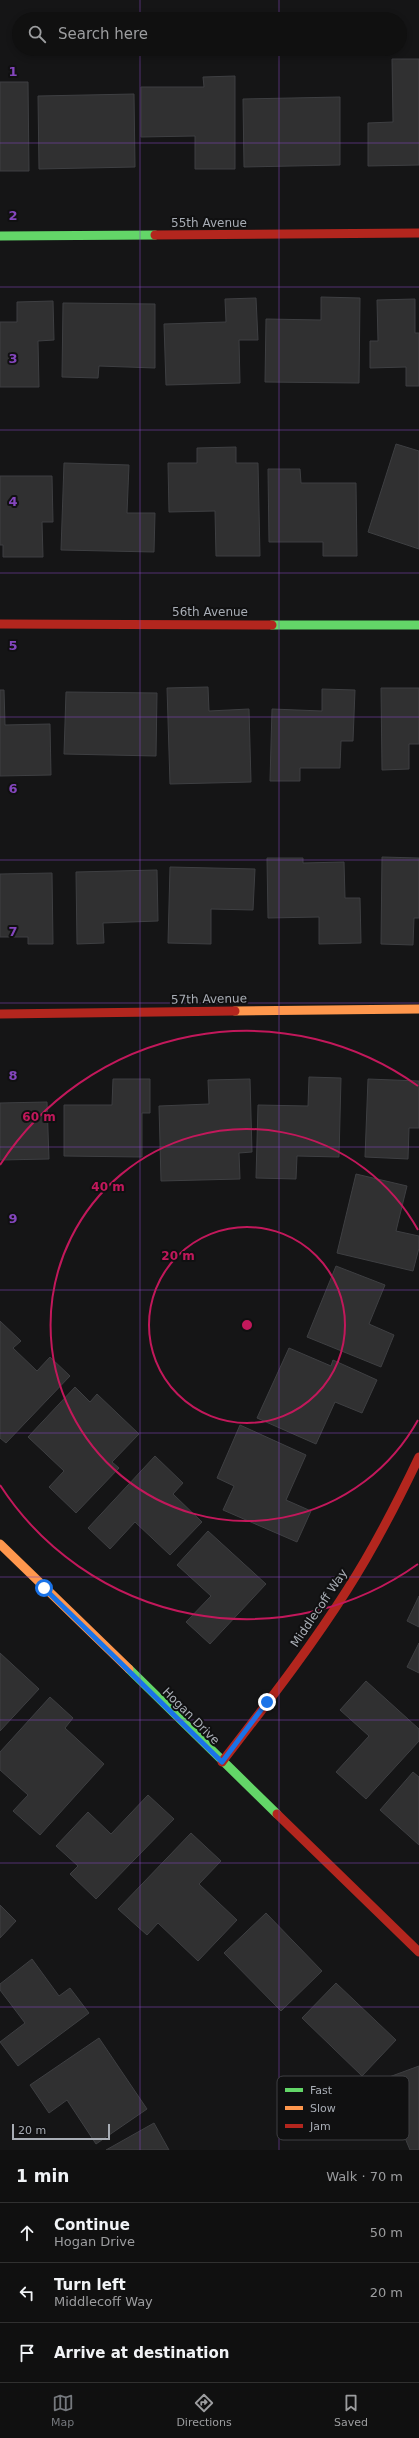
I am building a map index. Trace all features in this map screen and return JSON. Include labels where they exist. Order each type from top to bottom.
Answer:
[{"type":"street","name":"55th Avenue","points":[[0,236],[419,233]]},
{"type":"street","name":"56th Avenue","points":[[0,624],[419,625]]},
{"type":"street","name":"57th Avenue","points":[[0,1014],[419,1009]]},
{"type":"street","name":"Middlecoff Way","points":[[222,1762],[303,1654],[347,1590],[396,1506],[419,1457]]},
{"type":"street","name":"Hogan Drive","points":[[0,1544],[222,1762],[419,1952]]},
{"type":"building","points":[[392,59],[419,59],[419,165],[368,166],[368,123],[393,122]]},
{"type":"building","points":[[235,76],[235,169],[195,169],[195,136],[141,137],[141,87],[204,87],[203,77]]},
{"type":"building","points":[[0,82],[28,82],[29,171],[0,171]]},
{"type":"building","points":[[134,94],[135,167],[39,169],[38,96]]},
{"type":"building","points":[[340,97],[340,165],[244,167],[243,99]]},
{"type":"building","points":[[321,297],[360,298],[359,383],[265,382],[266,319],[321,320]]},
{"type":"building","points":[[256,298],[258,340],[239,340],[240,383],[166,385],[164,324],[226,322],[225,299]]},
{"type":"building","points":[[415,299],[415,333],[419,333],[419,386],[406,386],[406,367],[370,368],[370,341],[378,341],[377,300]]},
{"type":"building","points":[[53,301],[54,340],[38,341],[39,387],[0,387],[0,322],[17,322],[17,302]]},
{"type":"building","points":[[63,303],[155,304],[155,368],[99,366],[98,378],[62,377]]},
{"type":"building","points":[[396,444],[419,451],[419,549],[368,532]]},
{"type":"building","points":[[236,447],[236,463],[258,463],[260,556],[216,556],[215,511],[169,512],[168,463],[197,463],[197,448]]},
{"type":"building","points":[[64,463],[129,465],[127,513],[155,513],[154,552],[61,550]]},
{"type":"building","points":[[268,469],[300,469],[301,483],[356,483],[357,556],[323,556],[323,542],[269,542]]},
{"type":"building","points":[[0,476],[52,476],[53,522],[42,522],[43,557],[3,557],[3,545],[0,545]]},
{"type":"building","points":[[208,687],[209,711],[249,709],[251,782],[170,784],[167,688]]},
{"type":"building","points":[[381,688],[419,688],[419,744],[409,744],[409,769],[382,770]]},
{"type":"building","points":[[322,689],[355,690],[353,741],[341,741],[340,768],[300,768],[300,781],[270,781],[272,709],[322,711]]},
{"type":"building","points":[[0,690],[4,690],[5,725],[50,724],[51,775],[0,776]]},
{"type":"building","points":[[66,692],[157,693],[156,756],[64,754]]},
{"type":"building","points":[[382,857],[419,858],[419,918],[414,918],[413,945],[381,944]]},
{"type":"building","points":[[267,858],[303,858],[303,863],[344,862],[345,898],[360,898],[361,943],[319,944],[319,917],[268,918]]},
{"type":"building","points":[[170,867],[255,869],[253,910],[211,909],[211,944],[168,943]]},
{"type":"building","points":[[157,870],[158,921],[103,923],[104,943],[77,944],[76,872]]},
{"type":"building","points":[[52,873],[53,944],[28,944],[28,937],[0,937],[0,874]]},
{"type":"building","points":[[309,1077],[341,1078],[339,1157],[297,1156],[296,1179],[256,1178],[258,1105],[308,1106]]},
{"type":"building","points":[[113,1079],[150,1079],[150,1113],[142,1113],[142,1157],[64,1156],[64,1105],[112,1105]]},
{"type":"building","points":[[250,1079],[252,1152],[239,1153],[240,1179],[161,1181],[159,1106],[209,1104],[208,1080]]},
{"type":"building","points":[[368,1079],[419,1081],[419,1128],[409,1128],[408,1159],[365,1157]]},
{"type":"building","points":[[47,1102],[49,1159],[0,1160],[0,1103]]},
{"type":"building","points":[[356,1174],[407,1186],[396,1231],[419,1236],[419,1248],[413,1271],[337,1253]]},
{"type":"building","points":[[336,1266],[385,1285],[369,1324],[394,1335],[381,1367],[307,1337]]},
{"type":"building","points":[[0,1321],[21,1341],[13,1348],[37,1371],[50,1357],[70,1376],[6,1443],[0,1438]]},
{"type":"building","points":[[289,1348],[331,1366],[333,1360],[377,1380],[362,1413],[335,1402],[316,1444],[257,1418]]},
{"type":"building","points":[[75,1387],[90,1402],[97,1394],[139,1434],[112,1462],[119,1468],[76,1513],[49,1487],[64,1471],[28,1437]]},
{"type":"building","points":[[240,1425],[306,1455],[286,1500],[311,1511],[297,1542],[223,1510],[234,1486],[217,1478]]},
{"type":"building","points":[[155,1456],[183,1483],[173,1494],[202,1522],[170,1555],[135,1522],[110,1549],[88,1528]]},
{"type":"building","points":[[208,1531],[266,1584],[210,1644],[186,1622],[211,1596],[177,1565]]},
{"type":"building","points":[[419,1596],[419,1627],[407,1621]]},
{"type":"building","points":[[419,1643],[419,1673],[407,1667]]},
{"type":"building","points":[[0,1653],[39,1689],[0,1731]]},
{"type":"building","points":[[366,1681],[419,1729],[419,1741],[366,1799],[336,1772],[369,1736],[340,1710]]},
{"type":"building","points":[[50,1697],[73,1718],[65,1728],[104,1764],[40,1835],[13,1811],[28,1795],[0,1770],[0,1752]]},
{"type":"building","points":[[413,1772],[419,1777],[419,1845],[380,1810]]},
{"type":"building","points":[[148,1795],[174,1819],[96,1899],[70,1874],[78,1866],[56,1846],[88,1812],[111,1834]]},
{"type":"building","points":[[191,1833],[221,1861],[199,1884],[237,1920],[198,1961],[158,1923],[147,1935],[118,1909]]},
{"type":"building","points":[[0,1905],[16,1921],[0,1938]]},
{"type":"building","points":[[266,1913],[322,1971],[281,2011],[224,1953]]},
{"type":"building","points":[[32,1959],[59,1996],[70,1988],[89,2013],[18,2066],[0,2042],[25,2023],[0,1990],[0,1984]]},
{"type":"building","points":[[336,1983],[396,2040],[362,2076],[302,2018]]},
{"type":"building","points":[[99,2038],[147,2109],[96,2144],[67,2100],[49,2113],[30,2085]]},
{"type":"building","points":[[419,2066],[419,2150],[410,2150],[406,2140],[409,2140],[409,2076],[392,2076]]},
{"type":"building","points":[[154,2123],[169,2150],[106,2150]]},
{"type":"traffic: fast","points":[[0,236],[155,235]]},
{"type":"traffic: fast","points":[[272,625],[419,625]]},
{"type":"traffic: fast","points":[[129,1669],[277,1814]]},
{"type":"traffic: slow","points":[[235,1011],[419,1009]]},
{"type":"traffic: slow","points":[[0,1544],[129,1669]]},
{"type":"traffic: jam","points":[[155,235],[419,233]]},
{"type":"traffic: jam","points":[[0,624],[272,625]]},
{"type":"traffic: jam","points":[[0,1014],[235,1011]]},
{"type":"traffic: jam","points":[[222,1762],[302,1656],[347,1590],[385,1525],[419,1457]]},
{"type":"traffic: jam","points":[[277,1814],[419,1952]]},
{"type":"route","points":[[44,1588],[222,1762],[267,1702]]}]
